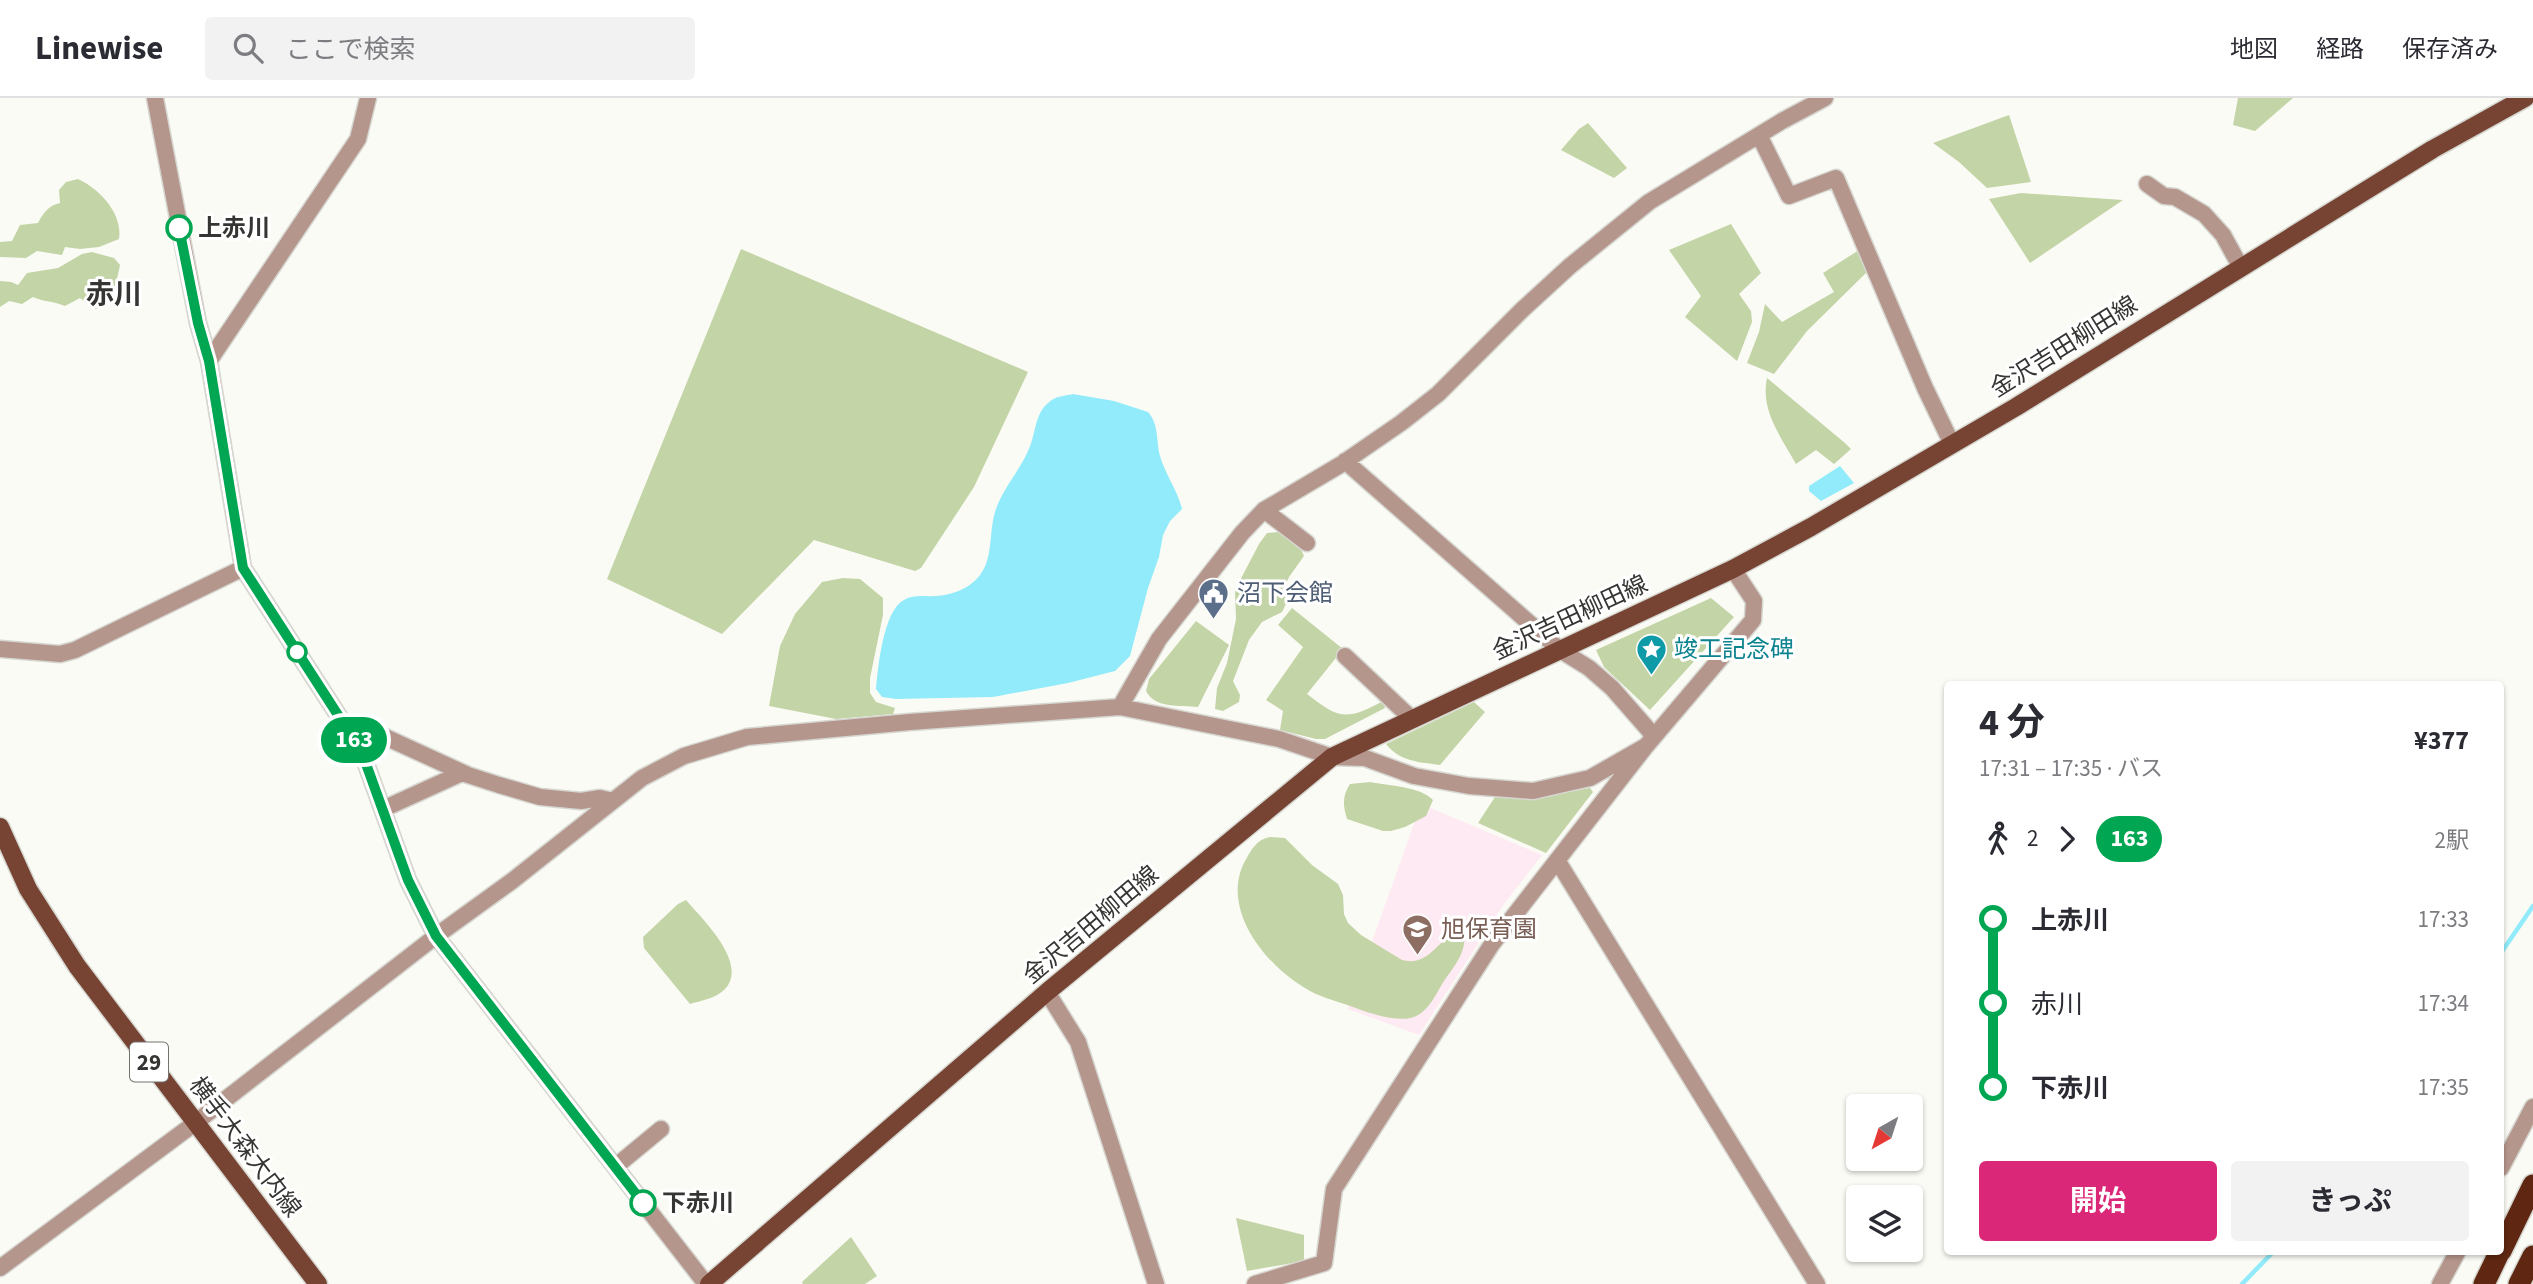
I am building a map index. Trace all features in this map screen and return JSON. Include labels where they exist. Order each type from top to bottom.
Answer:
[{"type":"highway","points":[[2504,1245],[2533,1185]]},
{"type":"highway","points":[[2484,1284],[2499,1255]]},
{"type":"highway","points":[[2519,1284],[2533,1256]]},
{"type":"main road","name":"金沢吉田柳田線","points":[[707,1284],[1047,992],[1332,757],[1732,569],[1811,527],[2016,407],[2433,149],[2525,98]]},
{"type":"main road","name":"横手大森大内線","points":[[0,827],[28,889],[77,966],[318,1284]]},
{"type":"street","points":[[155,98],[195,310],[209,361],[243,568],[365,761],[408,880],[436,936],[707,1284]]},
{"type":"street","points":[[209,361],[358,139],[368,98]]},
{"type":"street","points":[[1120,706],[1159,639],[1242,533],[1264,510],[1345,461],[1438,394],[1561,274],[1649,202],[1820,99]]},
{"type":"street","points":[[1759,135],[1789,196],[1836,178],[1925,388],[1952,444]]},
{"type":"street","points":[[2147,184],[2164,196],[2175,197],[2204,214],[2223,235],[2240,266]]},
{"type":"street","points":[[1345,461],[1560,650],[1589,668],[1612,688],[1650,741]]},
{"type":"street","points":[[1264,510],[1307,543]]},
{"type":"street","points":[[0,649],[60,654],[75,650],[243,568]]},
{"type":"street","points":[[1255,1284],[1324,1264],[1334,1189],[1492,944],[1650,741],[1754,620],[1754,601],[1732,569]]},
{"type":"street","points":[[1345,656],[1412,719]]},
{"type":"street","points":[[5,1263],[195,1123],[436,936],[512,881],[642,778],[684,756],[747,737],[1120,706],[1279,739],[1332,757],[1365,758],[1414,776],[1469,786],[1533,791],[1590,778],[1650,741]]},
{"type":"street","points":[[349,732],[359,725],[462,773],[540,797],[581,802],[600,798],[613,800]]},
{"type":"street","points":[[383,809],[462,773]]},
{"type":"street","points":[[1557,860],[1817,1284]]},
{"type":"street","points":[[1047,992],[1078,1042],[1156,1284]]},
{"type":"street","points":[[2504,1162],[2533,1107]]},
{"type":"street","points":[[615,1167],[661,1129]]},
{"type":"street","points":[[2440,1284],[2456,1255]]},
{"type":"shaded area","name":"旭保育園","points":[[1421,804],[1542,855],[1504,904],[1419,1035],[1348,1009]]},
{"type":"green space","points":[[2238,98],[2293,98],[2255,131],[2233,125]]},
{"type":"green space","points":[[2009,115],[2031,182],[1987,188],[1933,143]]},
{"type":"green space","points":[[1588,123],[1627,168],[1614,178],[1561,150],[1579,129]]},
{"type":"green space","points":[[78,179],[94,189],[108,203],[117,220],[119,239],[99,247],[65,247],[62,255],[37,251],[26,258],[0,257],[0,242],[12,241],[20,225],[38,223],[47,210],[60,203],[59,190],[66,182]]},
{"type":"green space","points":[[2021,193],[2123,200],[2030,263],[1989,199]]},
{"type":"green space","points":[[1731,224],[1761,273],[1739,294],[1751,311],[1752,322],[1737,361],[1685,317],[1701,296],[1669,250]]},
{"type":"green space","points":[[741,249],[1028,372],[974,487],[921,568],[915,571],[814,540],[722,634],[607,579]]},
{"type":"green space","points":[[1859,250],[1867,272],[1807,331],[1774,374],[1747,363],[1759,332],[1765,304],[1782,322],[1834,292],[1823,273]]},
{"type":"green space","points":[[92,252],[114,258],[120,265],[115,288],[101,308],[94,309],[80,298],[65,306],[33,297],[22,304],[9,301],[0,307],[0,281],[18,285],[27,273],[58,268],[82,254]]},
{"type":"green space","points":[[1767,378],[1851,449],[1834,464],[1816,450],[1796,464],[1769,412],[1766,401]]},
{"type":"green space","points":[[1279,532],[1294,541],[1304,556],[1284,588],[1287,602],[1282,612],[1262,622],[1249,640],[1233,681],[1240,695],[1239,702],[1223,711],[1215,709],[1217,688],[1227,663],[1236,619],[1235,590],[1267,533]]},
{"type":"green space","points":[[843,578],[860,579],[883,598],[883,615],[870,678],[870,693],[876,702],[895,708],[893,714],[836,719],[769,706],[780,646],[795,614],[822,582]]},
{"type":"green space","points":[[1711,598],[1734,617],[1650,710],[1604,667],[1596,650]]},
{"type":"green space","points":[[1292,608],[1343,649],[1307,694],[1327,708],[1343,714],[1360,712],[1383,701],[1385,708],[1325,739],[1280,730],[1283,711],[1266,700],[1303,647],[1278,625]]},
{"type":"green space","points":[[1196,621],[1229,645],[1198,707],[1155,701],[1146,691],[1149,679]]},
{"type":"green space","points":[[1474,702],[1485,712],[1440,765],[1404,758],[1386,744]]},
{"type":"green space","points":[[1370,782],[1412,789],[1433,800],[1426,816],[1391,831],[1383,831],[1347,819],[1344,801],[1350,784]]},
{"type":"green space","points":[[1590,788],[1593,792],[1546,853],[1478,823],[1495,797],[1527,798]]},
{"type":"green space","points":[[1270,837],[1285,838],[1312,865],[1338,884],[1343,895],[1344,914],[1348,923],[1361,935],[1402,960],[1419,960],[1451,934],[1459,930],[1464,934],[1463,949],[1457,962],[1422,1012],[1412,1018],[1390,1018],[1327,998],[1299,984],[1267,956],[1244,920],[1238,900],[1238,880],[1252,849],[1261,840]]},
{"type":"green space","points":[[686,900],[712,930],[727,954],[731,967],[731,978],[722,992],[690,1004],[644,948],[643,937],[678,904]]},
{"type":"green space","points":[[1236,1218],[1304,1235],[1304,1261],[1247,1271]]},
{"type":"green space","points":[[851,1237],[877,1276],[865,1284],[803,1284],[802,1282]]},
{"type":"water","points":[[1073,394],[1114,401],[1148,412],[1156,427],[1162,463],[1182,509],[1170,521],[1163,535],[1130,656],[1115,671],[993,697],[882,697],[876,689],[880,655],[886,627],[897,606],[912,597],[959,591],[978,578],[988,558],[993,518],[998,504],[1031,445],[1040,413],[1054,399]]},
{"type":"water","points":[[1840,466],[1854,483],[1821,501],[1809,491],[1809,486]]},
{"type":"waterway","points":[[2504,949],[2533,906]]},
{"type":"waterway","points":[[2242,1284],[2270,1255]]},
{"type":"bus line","name":"163","points":[[179,228],[198,323],[209,361],[243,568],[365,761],[408,880],[436,936],[643,1203]]},
{"type":"place","name":"上赤川","points":[[179,228]]},
{"type":"place","name":"沼下会館","points":[[1214,620]]},
{"type":"place","name":"竣工記念碑","points":[[1651,676]]},
{"type":"place","name":"旭保育園","points":[[1418,956]]},
{"type":"place","name":"下赤川","points":[[643,1203]]},
{"type":"district","name":"赤川","points":[[114,294]]}]
